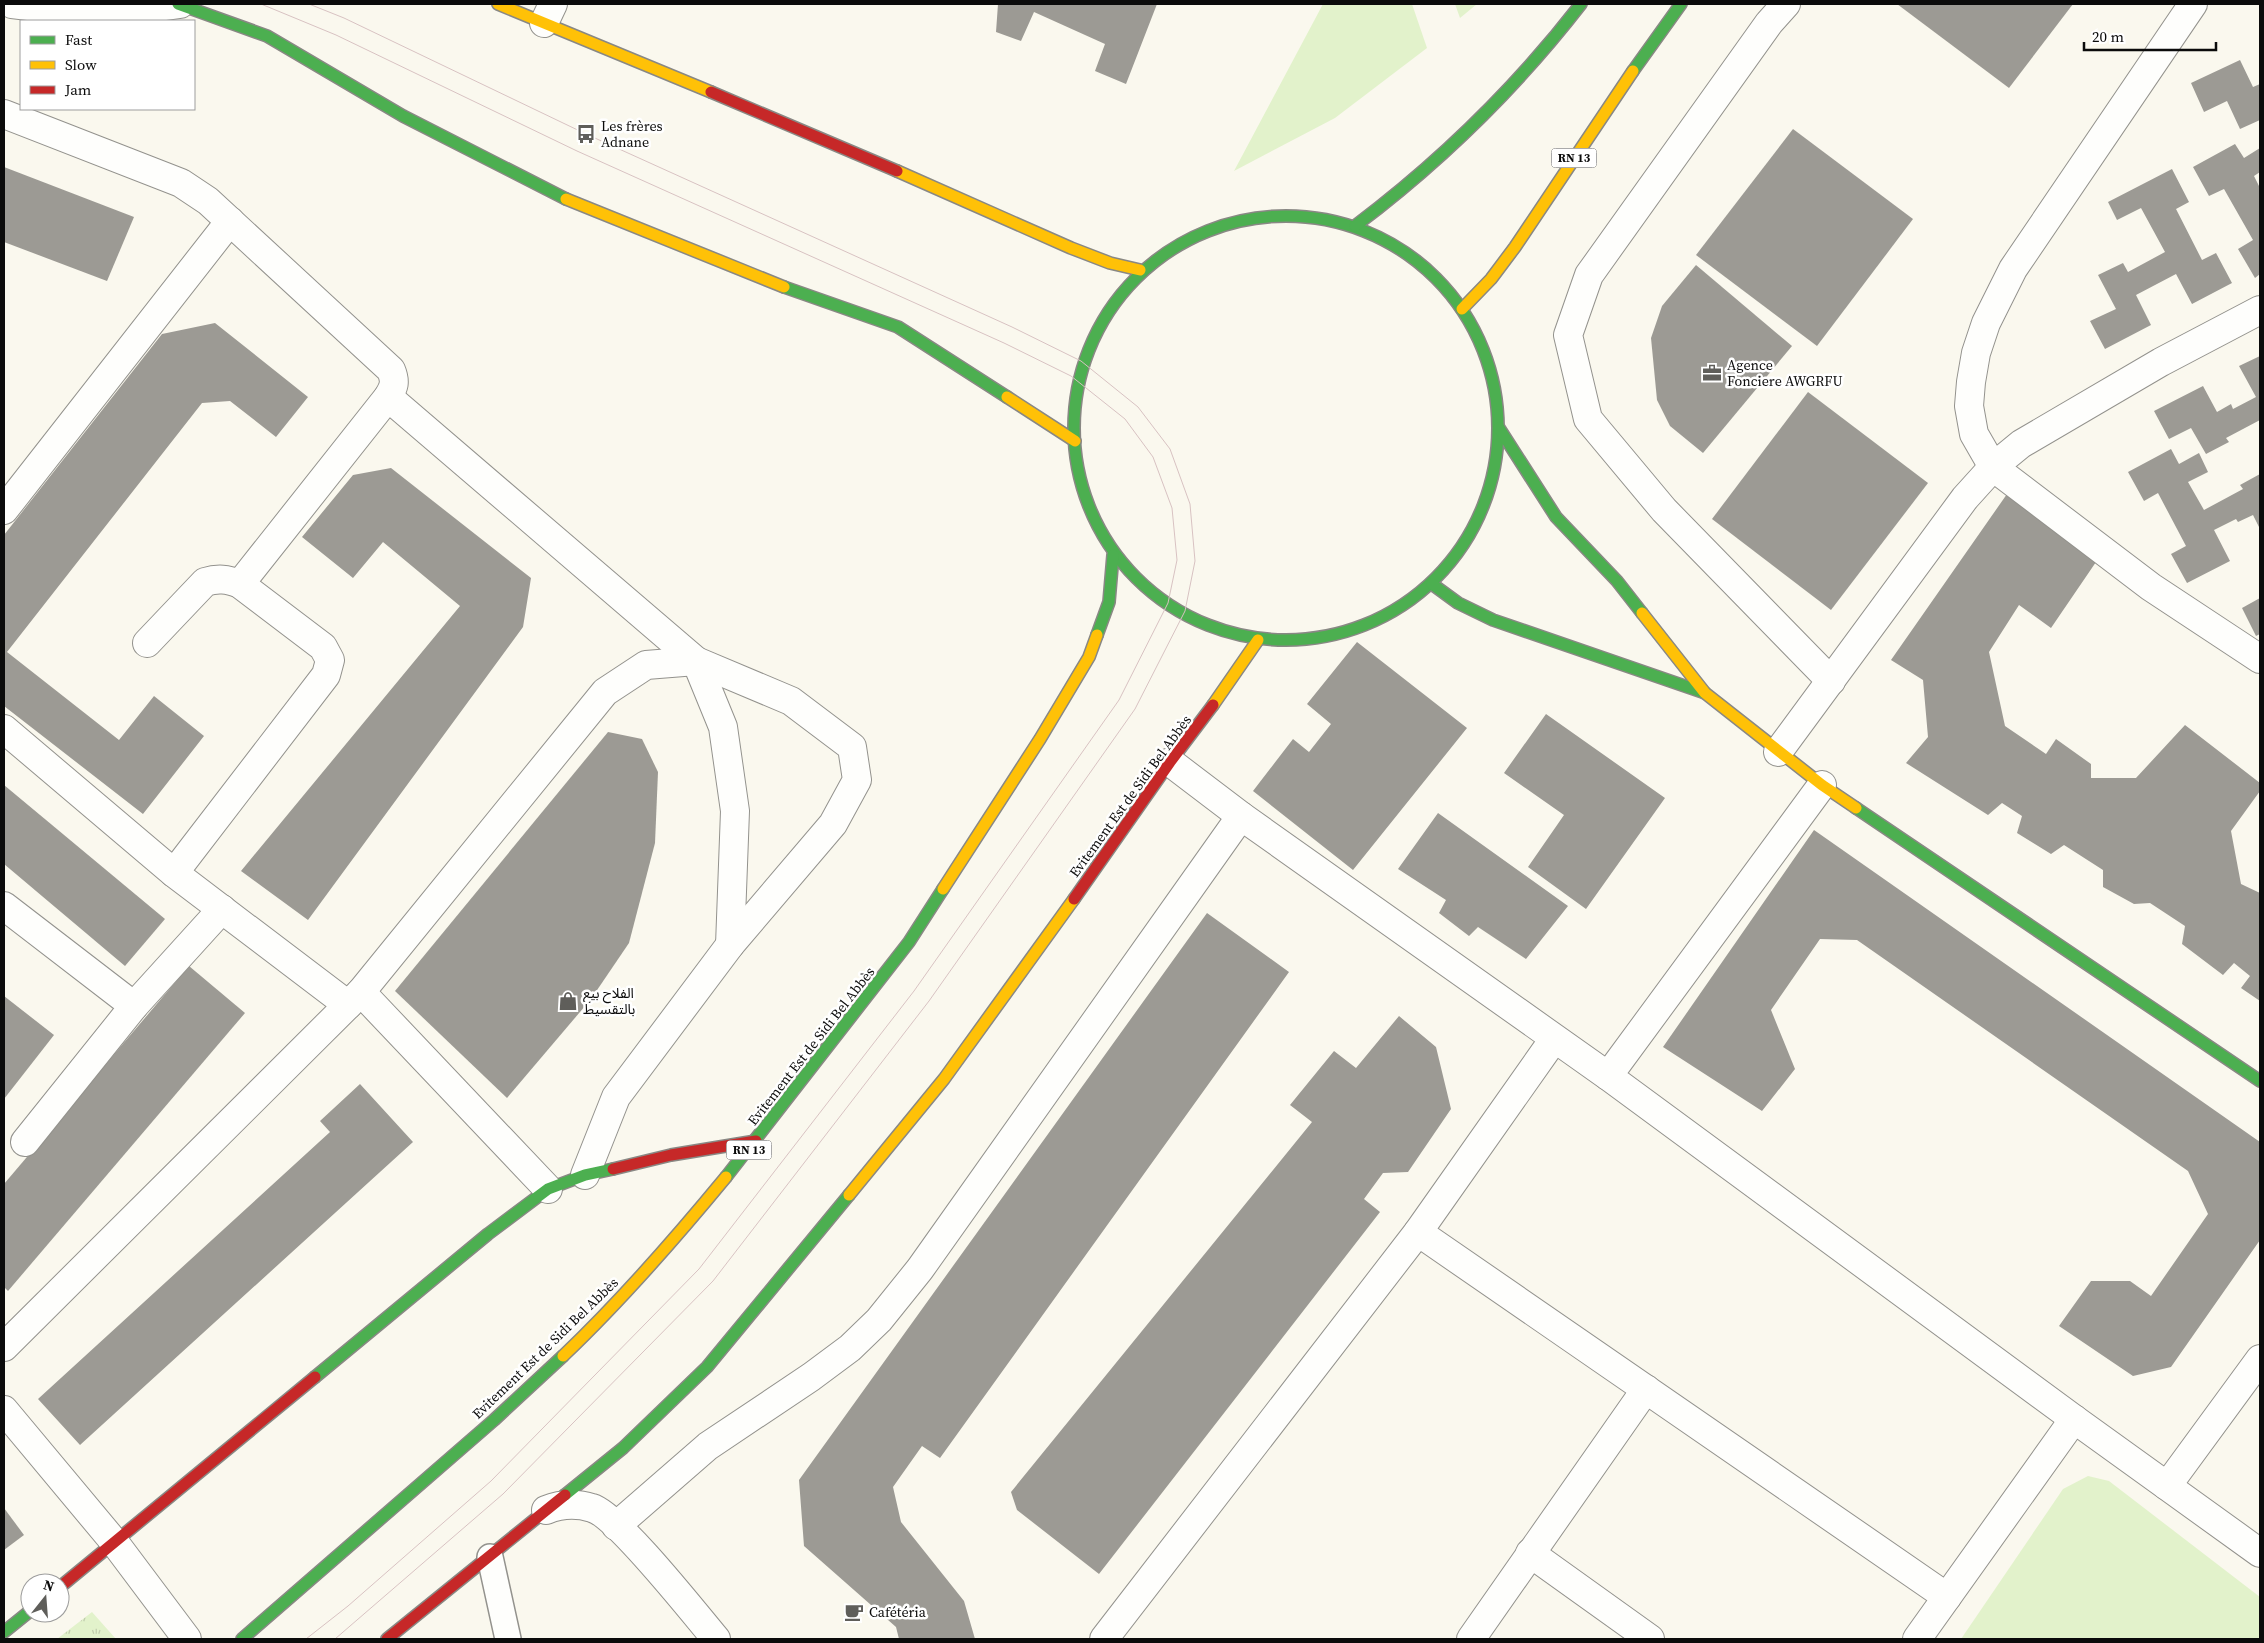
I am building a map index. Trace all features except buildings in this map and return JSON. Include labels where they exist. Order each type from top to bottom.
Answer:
[{"type":"main road","points":[[179,4],[267,36],[403,116],[558,196],[788,289],[898,327],[1075,441]]},
{"type":"main road","points":[[498,4],[548,13],[1071,248],[1110,263],[1140,270]]},
{"type":"main road","points":[[1354,226],[1426,169],[1510,90],[1581,4]]},
{"type":"main road","name":"RN 13","points":[[1462,309],[1486,288],[1522,238],[1635,65],[1681,4]]},
{"type":"main road","points":[[1280,215],[1354,226],[1396,246],[1432,274],[1462,309],[1489,366],[1499,428],[1495,471],[1482,513],[1460,551],[1432,584],[1402,607],[1369,624],[1333,636],[1296,641],[1258,640],[1185,611],[1149,592],[1113,555],[1086,507],[1075,441],[1081,361],[1107,309],[1140,270],[1205,230],[1280,215]]},
{"type":"main road","points":[[1499,428],[1556,517],[1617,581],[1705,693],[1822,785],[2260,1081]]},
{"type":"main road","name":"Evitement Est de Sidi Bel Abbès","points":[[242,1639],[494,1420],[594,1326],[662,1253],[756,1141],[909,942],[1040,740],[1090,657],[1110,602],[1113,555]]},
{"type":"main road","points":[[1432,584],[1458,603],[1493,620],[1705,693]]},
{"type":"main road","name":"Evitement Est de Sidi Bel Abbès","points":[[387,1639],[623,1448],[707,1367],[944,1079],[1028,960],[1100,864],[1170,762],[1225,690],[1258,640]]},
{"type":"main road","points":[[70,1579],[488,1234],[548,1189],[585,1175],[671,1154],[756,1141]]},
{"type":"main road","points":[[4,1632],[20,1619]]},
{"type":"street","points":[[12,4],[103,15],[179,4]]},
{"type":"street","points":[[1786,4],[1769,23],[1589,275],[1568,335],[1588,419],[1664,510],[1831,681]]},
{"type":"street","points":[[2193,4],[2013,269],[1997,297],[1976,353],[1969,406],[1974,434],[1993,467],[2151,587],[2260,659]]},
{"type":"street","points":[[4,114],[181,183],[208,201],[391,370],[395,380],[388,397],[240,584]]},
{"type":"street","points":[[4,510],[230,221]]},
{"type":"street","points":[[1778,752],[1965,498],[1993,467],[2021,444],[2063,418],[2161,362],[2260,310]]},
{"type":"street","points":[[388,397],[696,661],[791,701],[852,747],[857,780],[833,824],[730,945],[616,1097],[585,1175]]},
{"type":"street","points":[[147,643],[205,582],[216,579],[228,579],[240,584],[323,648],[330,660],[326,675],[174,872]]},
{"type":"street","points":[[696,661],[724,727],[736,811],[730,945]]},
{"type":"street","points":[[4,1347],[355,998],[604,692],[646,665],[696,661]]},
{"type":"street","points":[[4,729],[174,872],[222,909],[355,998],[548,1189]]},
{"type":"street","points":[[1170,762],[1241,816],[1608,1076],[2260,1554]]},
{"type":"street","points":[[1608,1076],[1822,785]]},
{"type":"street","points":[[616,1526],[708,1446],[811,1378],[850,1348],[879,1320],[920,1269],[1241,816]]},
{"type":"street","points":[[4,906],[134,1006]]},
{"type":"street","points":[[25,1142],[134,1006],[222,909]]},
{"type":"street","points":[[1104,1639],[1418,1232],[1554,1039]]},
{"type":"street","points":[[1418,1232],[1947,1597]]},
{"type":"street","points":[[2167,1486],[2260,1359]]},
{"type":"street","points":[[1471,1639],[1646,1389]]},
{"type":"street","points":[[4,1410],[115,1543],[188,1639]]},
{"type":"street","points":[[1917,1639],[2074,1419]]},
{"type":"street","points":[[546,1510],[562,1504],[593,1508],[616,1526],[716,1639]]},
{"type":"street","points":[[1530,1553],[1650,1639]]},
{"type":"lane","points":[[490,1557],[508,1639]]},
{"type":"green space","points":[[1323,4],[1412,4],[1427,48],[1335,118],[1234,171]]},
{"type":"green space","points":[[1455,4],[1477,4],[1460,18]]},
{"type":"green space","points":[[2088,1476],[2109,1481],[2260,1597],[2260,1639],[1961,1639],[2063,1489]]},
{"type":"green space","points":[[92,1612],[116,1639],[57,1639]]},
{"type":"tram line","points":[[261,4],[336,35],[577,151],[1004,343],[1071,376],[1125,419],[1153,457],[1172,508],[1177,560],[1168,603],[1119,700],[914,991],[699,1269],[491,1481],[348,1606],[306,1639]]},
{"type":"tram line","points":[[309,4],[344,18],[586,134],[1012,327],[1081,361],[1138,407],[1170,449],[1190,504],[1195,561],[1185,611],[1135,709],[929,1001],[713,1281],[503,1494],[335,1639]]},
{"type":"traffic: fast","points":[[178,4],[267,36],[403,116],[566,199]]},
{"type":"traffic: fast","points":[[1355,226],[1417,176],[1475,123],[1530,66],[1581,4]]},
{"type":"traffic: fast","points":[[1633,71],[1681,4]]},
{"type":"traffic: fast","points":[[1286,216],[1327,220],[1367,232],[1404,252],[1436,278],[1462,310],[1482,347],[1494,387],[1498,428],[1494,469],[1482,509],[1462,546],[1436,578],[1404,604],[1367,624],[1327,636],[1286,640],[1245,636],[1205,624],[1168,604],[1136,578],[1110,546],[1090,509],[1078,469],[1074,428],[1078,387],[1090,347],[1110,310],[1136,278],[1168,252],[1205,232],[1245,220],[1286,216]]},
{"type":"traffic: fast","points":[[784,287],[898,327],[1007,397]]},
{"type":"traffic: fast","points":[[1499,428],[1556,517],[1617,581],[1642,613]]},
{"type":"traffic: fast","points":[[1097,635],[1109,602],[1113,555]]},
{"type":"traffic: fast","points":[[1432,584],[1458,603],[1493,620],[1705,693]]},
{"type":"traffic: fast","points":[[1856,808],[2260,1081]]},
{"type":"traffic: fast","points":[[726,1177],[909,942],[943,889]]},
{"type":"traffic: fast","points":[[315,1377],[488,1234],[548,1189],[585,1175],[613,1169]]},
{"type":"traffic: fast","points":[[565,1495],[623,1448],[707,1367],[849,1195]]},
{"type":"traffic: fast","points":[[242,1639],[494,1420],[563,1356]]},
{"type":"traffic: fast","points":[[4,1632],[20,1619]]},
{"type":"traffic: slow","points":[[498,4],[711,92]]},
{"type":"traffic: slow","points":[[1462,309],[1491,279],[1515,247],[1633,71]]},
{"type":"traffic: slow","points":[[897,171],[1071,248],[1110,263],[1140,270]]},
{"type":"traffic: slow","points":[[566,199],[784,287]]},
{"type":"traffic: slow","points":[[1007,397],[1075,441]]},
{"type":"traffic: slow","points":[[1642,613],[1705,693],[1822,785],[1856,808]]},
{"type":"traffic: slow","points":[[943,889],[1040,739],[1089,657],[1097,635]]},
{"type":"traffic: slow","points":[[1213,705],[1258,640]]},
{"type":"traffic: slow","points":[[849,1195],[944,1079],[1074,899]]},
{"type":"traffic: slow","points":[[563,1356],[647,1269],[726,1177]]},
{"type":"traffic: jam","points":[[711,92],[897,171]]},
{"type":"traffic: jam","points":[[1074,899],[1170,762],[1213,705]]},
{"type":"traffic: jam","points":[[613,1169],[671,1155],[756,1141]]},
{"type":"traffic: jam","points":[[70,1579],[315,1377]]},
{"type":"traffic: jam","points":[[387,1639],[565,1495]]},
{"type":"place","name":"Les frères Adnane","points":[[586,134]]},
{"type":"place","name":"Agence Fonciere AWGRFU","points":[[1712,373]]},
{"type":"place","name":"الفلاح بيع بالتقسيط","points":[[568,1001]]},
{"type":"place","name":"Cafétéria","points":[[854,1612]]}]
